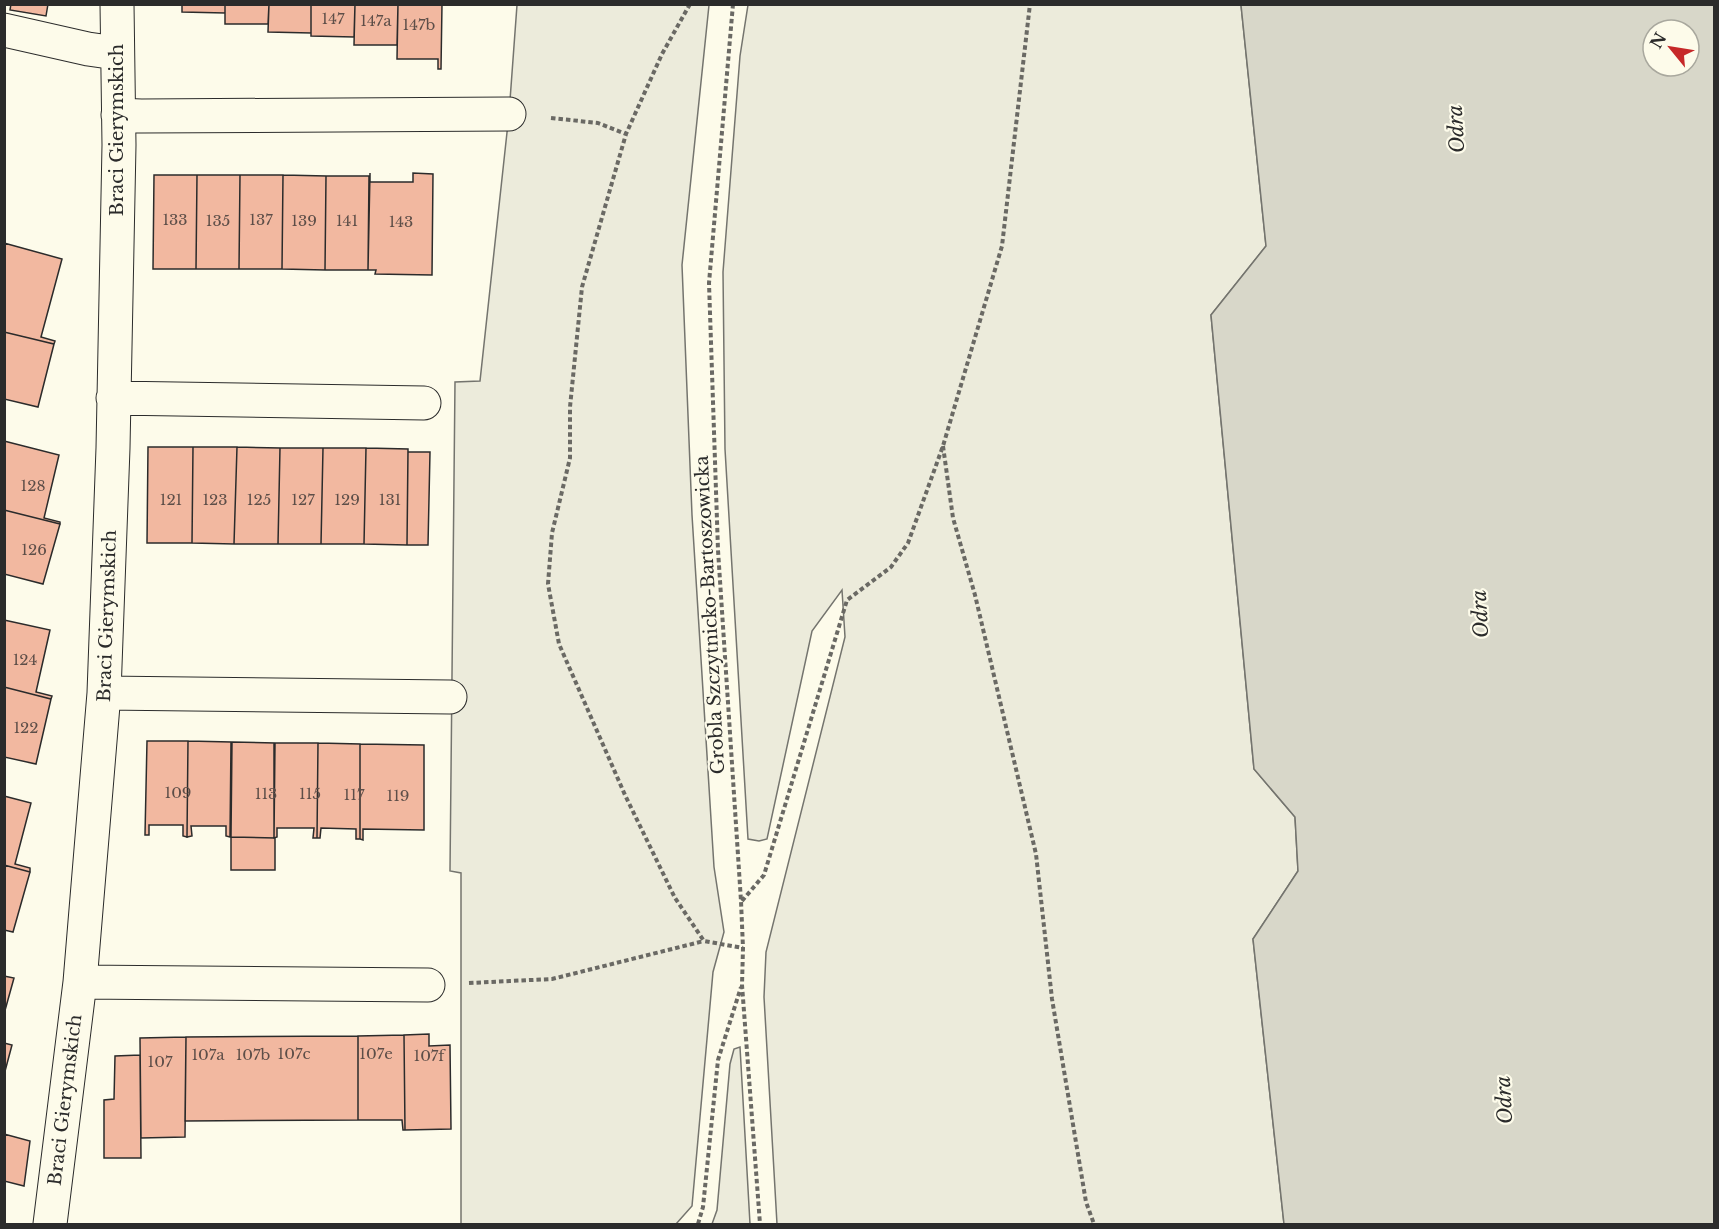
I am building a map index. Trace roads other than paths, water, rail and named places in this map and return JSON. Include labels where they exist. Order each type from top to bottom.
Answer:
[{"type":"street","name":"Braci Gierymskich","points":[[50,1224],[80,982],[104,693],[114,398],[119,145],[117,4]]},
{"type":"street","points":[[4,30],[88,50],[116,54]]},
{"type":"street","points":[[118,115],[141,117],[509,114]]},
{"type":"street","points":[[114,398],[424,403]]},
{"type":"street","points":[[104,693],[450,697]]},
{"type":"street","points":[[80,982],[428,985]]},
{"type":"water","name":"Odra","points":[[1241,5],[1714,5],[1714,1224],[1284,1224],[1253,939],[1298,871],[1295,817],[1254,769],[1211,315],[1266,246]]}]
